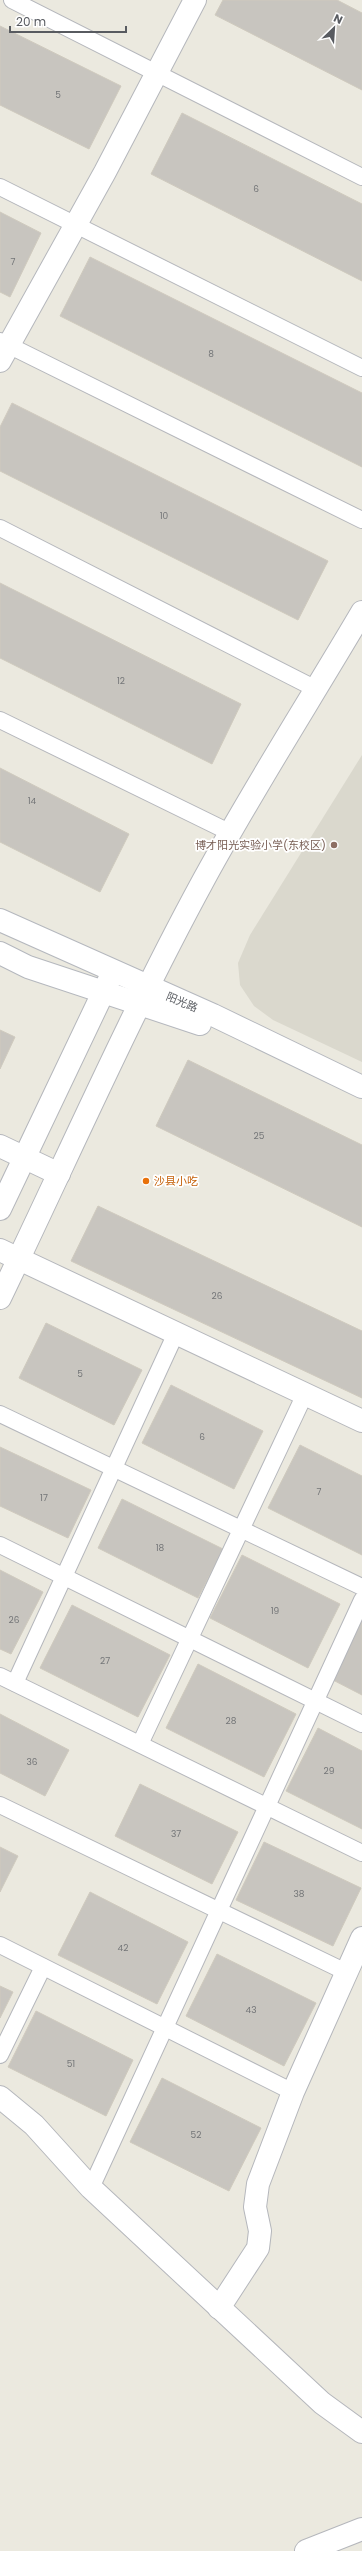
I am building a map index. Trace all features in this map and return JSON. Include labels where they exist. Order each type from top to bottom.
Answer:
[{"type":"street","points":[[3,349],[76,224],[194,0]]},
{"type":"street","points":[[0,1298],[9,1255],[60,1174],[144,995],[204,878],[362,612]]},
{"type":"street","name":"阳光路","points":[[0,920],[113,971],[144,995],[195,1022],[362,1102]]},
{"type":"street","name":"阳光路","points":[[0,953],[28,966],[103,991],[144,995],[213,1015],[362,1087]]},
{"type":"street","points":[[0,1209],[113,971]]},
{"type":"street","points":[[0,1146],[60,1174]]},
{"type":"street","points":[[9,1255],[362,1421]]},
{"type":"street","points":[[219,2308],[258,2248],[260,2231],[255,2207],[258,2184],[293,2092],[362,1938]]},
{"type":"street","points":[[0,2097],[34,2125],[90,2188],[219,2308],[322,2403],[362,2432]]},
{"type":"street","points":[[306,2551],[362,2530]]},
{"type":"lane","points":[[12,0],[362,176]]},
{"type":"lane","points":[[0,187],[362,368]]},
{"type":"lane","points":[[3,349],[362,520]]},
{"type":"lane","points":[[0,528],[316,689]]},
{"type":"lane","points":[[0,720],[231,833]]},
{"type":"lane","points":[[15,1683],[176,1333]]},
{"type":"lane","points":[[140,1744],[305,1394]]},
{"type":"lane","points":[[0,1414],[362,1586]]},
{"type":"lane","points":[[0,1545],[362,1724]]},
{"type":"lane","points":[[90,2188],[362,1600]]},
{"type":"lane","points":[[0,1676],[362,1853]]},
{"type":"lane","points":[[0,1805],[346,1972]]},
{"type":"lane","points":[[0,1945],[293,2092]]},
{"type":"lane","points":[[0,2056],[43,1967]]},
{"type":"shaded area","name":"博才阳光实验小学(东校区)","points":[[362,755],[362,1062],[273,1020],[254,1006],[240,985],[238,963],[250,935]]},
{"type":"building","points":[[223,0],[337,0],[362,13],[362,90],[215,15]]},
{"type":"building","points":[[0,26],[121,86],[89,149],[0,105]]},
{"type":"building","points":[[182,113],[362,204],[362,281],[151,174]]},
{"type":"building","points":[[0,212],[41,233],[10,297],[0,292]]},
{"type":"building","points":[[90,257],[362,393],[362,467],[60,316]]},
{"type":"building","points":[[12,403],[328,561],[298,620],[0,471],[0,427]]},
{"type":"building","points":[[0,583],[241,704],[212,764],[0,658]]},
{"type":"building","points":[[0,768],[129,834],[100,892],[0,842]]},
{"type":"building","points":[[0,1030],[15,1037],[0,1069]]},
{"type":"building","points":[[188,1060],[362,1145],[362,1227],[156,1126]]},
{"type":"building","points":[[98,1206],[362,1331],[362,1398],[71,1261]]},
{"type":"building","points":[[46,1323],[142,1370],[114,1425],[19,1378]]},
{"type":"building","points":[[171,1385],[263,1431],[234,1489],[142,1443]]},
{"type":"building","points":[[300,1445],[362,1476],[362,1555],[268,1508]]},
{"type":"building","points":[[0,1447],[91,1490],[68,1538],[0,1506]]},
{"type":"building","points":[[122,1499],[223,1549],[198,1598],[98,1548]]},
{"type":"building","points":[[242,1555],[340,1604],[308,1668],[210,1618]]},
{"type":"building","points":[[0,1570],[43,1592],[11,1654],[0,1649]]},
{"type":"building","points":[[72,1605],[170,1655],[138,1717],[40,1668]]},
{"type":"building","points":[[362,1618],[362,1695],[331,1679]]},
{"type":"building","points":[[198,1664],[296,1714],[264,1777],[166,1728]]},
{"type":"building","points":[[0,1714],[69,1750],[45,1796],[0,1773]]},
{"type":"building","points":[[318,1728],[362,1751],[362,1829],[286,1791]]},
{"type":"building","points":[[140,1784],[238,1832],[212,1884],[115,1836]]},
{"type":"building","points":[[264,1842],[361,1888],[333,1946],[236,1900]]},
{"type":"building","points":[[0,1847],[18,1856],[0,1892]]},
{"type":"building","points":[[90,1892],[188,1942],[157,2004],[58,1955]]},
{"type":"building","points":[[217,1954],[316,2003],[284,2066],[186,2016]]},
{"type":"building","points":[[0,1986],[13,1992],[0,2018]]},
{"type":"building","points":[[36,2011],[133,2060],[106,2116],[8,2067]]},
{"type":"building","points":[[162,2078],[261,2128],[229,2191],[130,2142]]},
{"type":"place","name":"博才阳光实验小学(东校区)","points":[[334,845]]},
{"type":"place","name":"沙县小吃","points":[[146,1181]]}]
